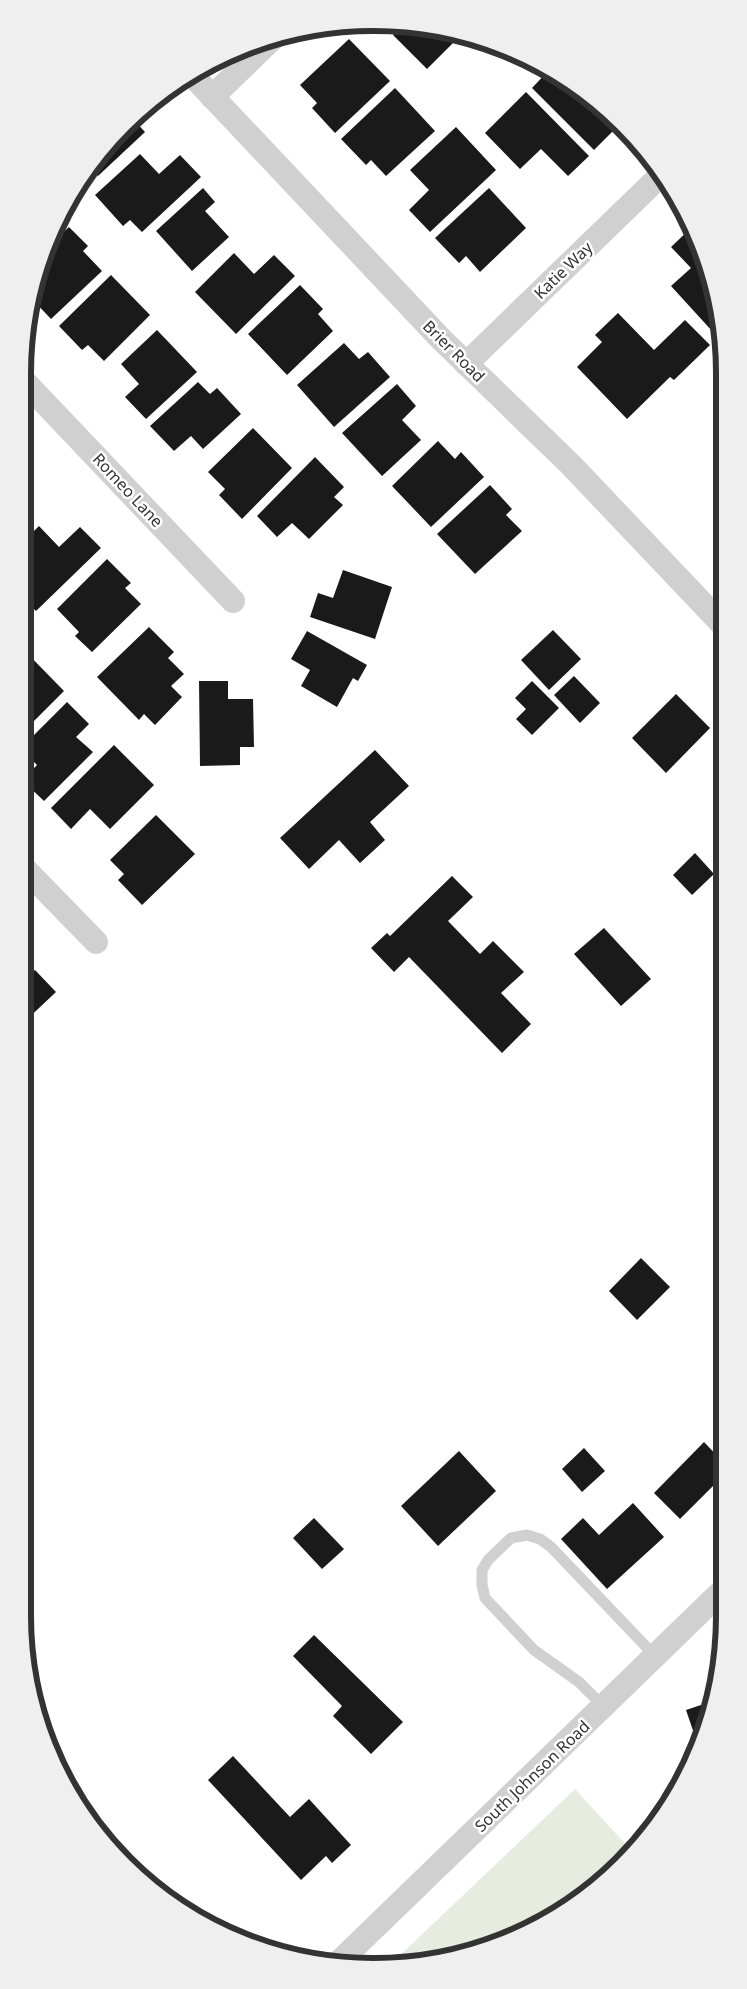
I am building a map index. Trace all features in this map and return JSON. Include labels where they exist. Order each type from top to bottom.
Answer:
[{"type":"street","points":[[212,97],[261,50]]},
{"type":"street","name":"Brier Road","points":[[197,80],[466,364],[572,465],[716,618]]},
{"type":"street","name":"Katie Way","points":[[466,364],[656,180]]},
{"type":"street","name":"Romeo Lane","points":[[31,388],[233,601]]},
{"type":"street","points":[[31,875],[96,942]]},
{"type":"street","name":"South Johnson Road","points":[[345,1956],[716,1597]]},
{"type":"lane","points":[[604,1707],[579,1682],[534,1650],[485,1598],[482,1586],[482,1570],[488,1560],[511,1538],[527,1535],[540,1539],[551,1547],[655,1656]]},
{"type":"shaded area","points":[[575,1789],[627,1846],[616,1858],[582,1887],[545,1912],[525,1922],[484,1940],[440,1951],[398,1957]]},
{"type":"building","points":[[396,32],[418,34],[455,41],[427,69],[393,35]]},
{"type":"building","points":[[349,39],[390,81],[335,133],[312,108],[317,103],[300,85]]},
{"type":"building","points":[[543,76],[545,77],[582,102],[614,130],[594,150],[532,88]]},
{"type":"building","points":[[395,88],[435,131],[386,176],[371,160],[366,165],[341,139]]},
{"type":"building","points":[[526,92],[589,156],[568,176],[541,149],[520,169],[485,133]]},
{"type":"building","points":[[138,125],[145,132],[98,176],[96,174],[102,165]]},
{"type":"building","points":[[456,127],[496,170],[430,232],[409,210],[429,190],[410,170]]},
{"type":"building","points":[[140,154],[159,174],[180,155],[201,177],[142,232],[130,220],[123,226],[95,195]]},
{"type":"building","points":[[203,188],[215,202],[205,211],[229,237],[192,271],[156,231]]},
{"type":"building","points":[[489,188],[526,228],[480,272],[466,256],[459,263],[435,238]]},
{"type":"building","points":[[69,227],[88,246],[83,251],[102,271],[51,319],[38,306],[49,263],[61,235]]},
{"type":"building","points":[[685,233],[698,263],[713,332],[671,286],[691,268],[671,247]]},
{"type":"building","points":[[234,253],[254,274],[274,255],[295,276],[236,334],[195,292]]},
{"type":"building","points":[[111,275],[150,315],[104,361],[88,345],[82,350],[59,326]]},
{"type":"building","points":[[300,285],[323,309],[318,314],[333,331],[287,375],[248,334]]},
{"type":"building","points":[[618,313],[654,350],[685,320],[710,345],[674,380],[670,377],[627,419],[577,367],[602,342],[595,335]]},
{"type":"building","points":[[157,330],[197,372],[146,419],[125,397],[139,384],[121,364]]},
{"type":"building","points":[[344,343],[359,359],[368,352],[390,377],[334,427],[297,385]]},
{"type":"building","points":[[198,382],[210,394],[217,388],[241,414],[203,449],[191,436],[174,451],[150,426]]},
{"type":"building","points":[[397,384],[416,406],[402,420],[421,440],[382,476],[342,433]]},
{"type":"building","points":[[253,428],[292,468],[242,519],[219,495],[225,489],[208,472]]},
{"type":"building","points":[[438,441],[455,459],[461,452],[484,477],[431,527],[392,486]]},
{"type":"building","points":[[315,457],[344,487],[334,497],[343,505],[309,539],[292,523],[277,537],[257,516]]},
{"type":"building","points":[[490,485],[512,509],[506,515],[522,531],[475,574],[437,534]]},
{"type":"building","points":[[39,526],[59,547],[80,527],[101,548],[36,611],[31,606],[31,534]]},
{"type":"building","points":[[107,559],[131,583],[125,588],[141,604],[92,652],[75,636],[79,632],[57,609]]},
{"type":"building","points":[[343,570],[392,587],[375,639],[310,617],[318,593],[333,598]]},
{"type":"building","points":[[149,627],[174,652],[168,658],[184,674],[171,686],[182,697],[155,725],[144,714],[139,720],[97,677]]},
{"type":"building","points":[[553,630],[581,659],[549,690],[521,660]]},
{"type":"building","points":[[307,631],[367,665],[358,681],[353,678],[337,707],[301,686],[310,670],[291,659]]},
{"type":"building","points":[[31,657],[64,691],[31,724]]},
{"type":"building","points":[[574,676],[600,703],[580,723],[554,695]]},
{"type":"building","points":[[199,681],[228,681],[228,699],[253,699],[254,747],[240,747],[240,765],[200,766]]},
{"type":"building","points":[[532,681],[559,708],[532,735],[516,719],[526,709],[515,698]]},
{"type":"building","points":[[676,694],[710,728],[666,773],[632,738]]},
{"type":"building","points":[[67,702],[89,724],[76,737],[93,752],[44,801],[31,789],[31,771],[37,765],[31,759],[31,738]]},
{"type":"building","points":[[114,745],[154,785],[110,829],[90,809],[71,829],[51,808]]},
{"type":"building","points":[[375,750],[409,786],[370,822],[385,840],[360,863],[339,840],[309,869],[280,838]]},
{"type":"building","points":[[156,815],[195,854],[142,905],[118,880],[124,874],[110,860]]},
{"type":"building","points":[[695,853],[714,874],[692,895],[673,875]]},
{"type":"building","points":[[452,876],[473,897],[448,921],[480,954],[493,941],[524,972],[501,993],[531,1024],[502,1053],[409,957],[394,972],[371,948],[387,933],[390,936]]},
{"type":"building","points":[[604,928],[651,979],[621,1006],[574,954]]},
{"type":"building","points":[[35,970],[56,992],[31,1016],[31,974]]},
{"type":"building","points":[[641,1258],[670,1287],[637,1320],[609,1291]]},
{"type":"building","points":[[704,1442],[716,1455],[716,1483],[680,1519],[654,1493]]},
{"type":"building","points":[[584,1448],[605,1471],[582,1492],[562,1469]]},
{"type":"building","points":[[459,1451],[496,1491],[438,1546],[401,1506]]},
{"type":"building","points":[[633,1503],[664,1537],[607,1589],[561,1539],[583,1518],[599,1535]]},
{"type":"building","points":[[314,1518],[344,1549],[322,1569],[293,1538]]},
{"type":"building","points":[[314,1635],[403,1722],[371,1754],[333,1716],[342,1706],[293,1656]]},
{"type":"building","points":[[704,1704],[694,1735],[686,1710]]},
{"type":"building","points":[[233,1756],[290,1817],[309,1799],[351,1845],[332,1863],[326,1856],[301,1880],[208,1780]]}]
